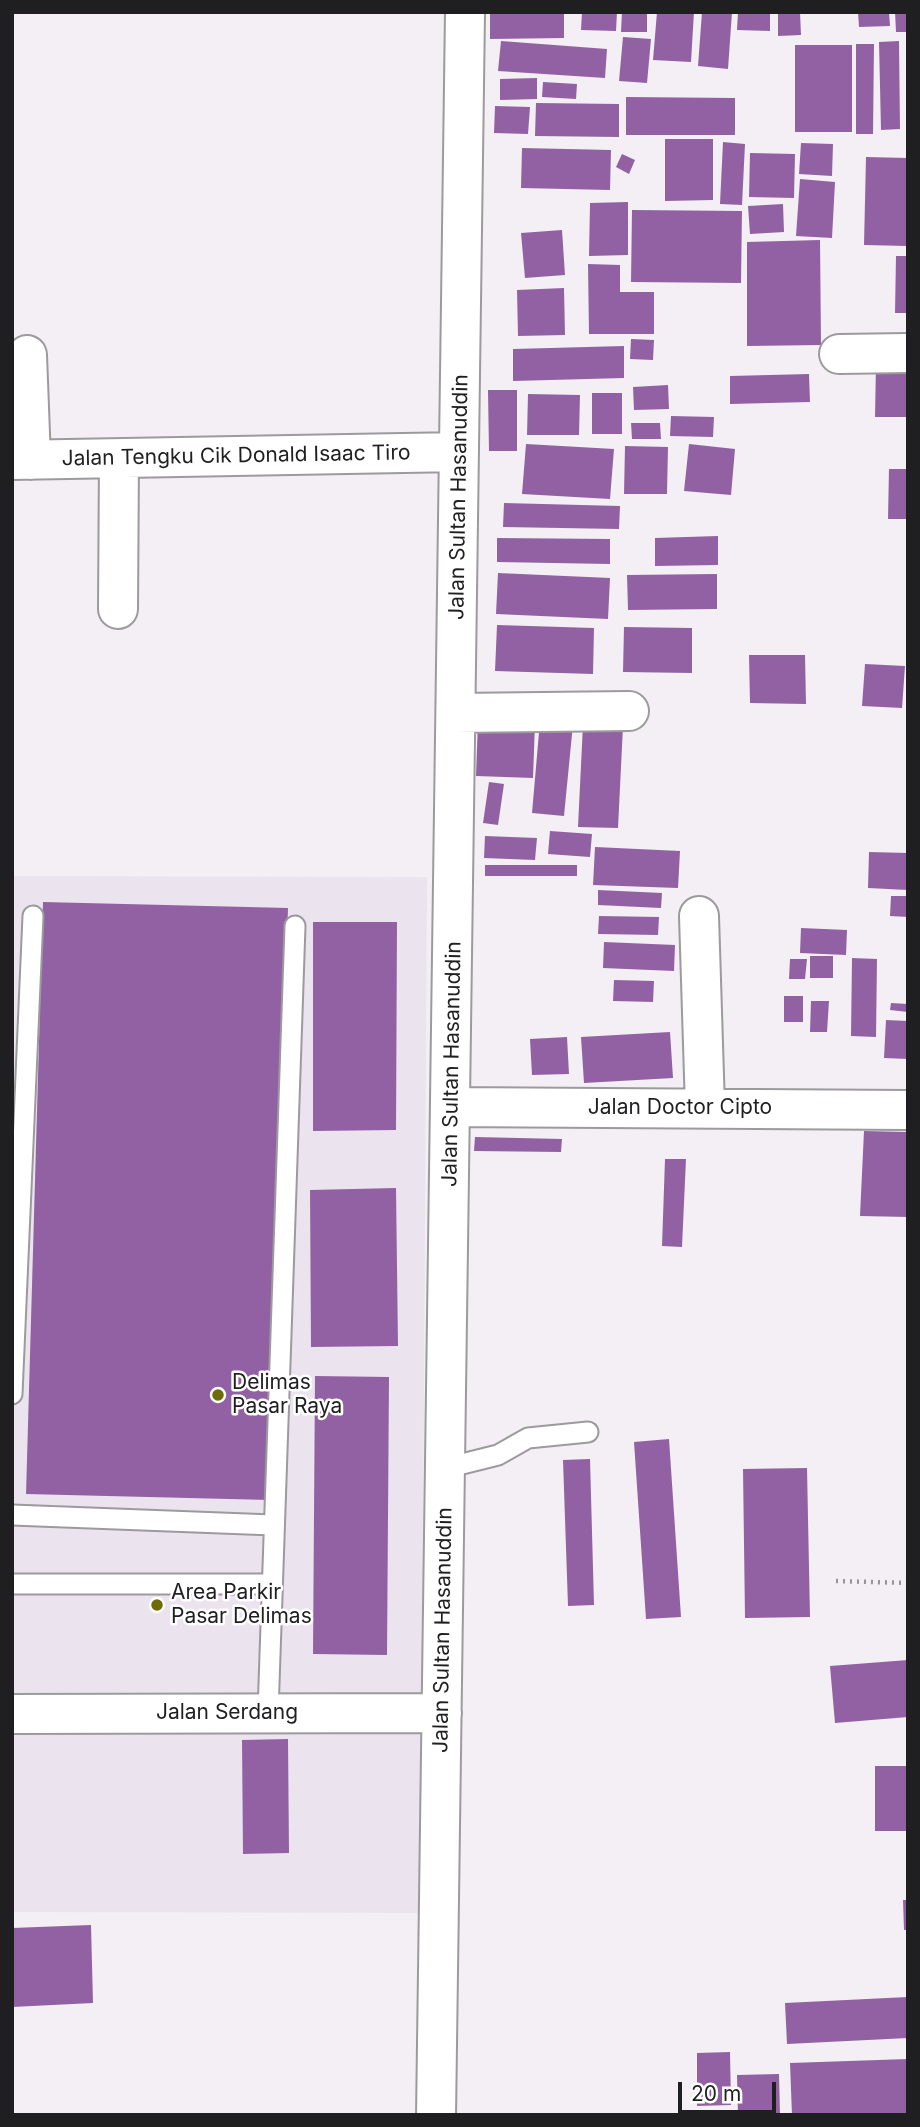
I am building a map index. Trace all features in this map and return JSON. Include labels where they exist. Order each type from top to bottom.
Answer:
[{"type":"street","name":"Jalan Sultan Hasanuddin","points":[[436,2115],[465,12]]},
{"type":"street","points":[[839,354],[908,353]]},
{"type":"street","points":[[21,460],[27,355]]},
{"type":"street","name":"Jalan Tengku Cik Donald Isaac Tiro","points":[[21,460],[459,452]]},
{"type":"street","points":[[118,609],[119,458]]},
{"type":"street","points":[[456,713],[629,711]]},
{"type":"street","points":[[699,916],[705,1108]]},
{"type":"street","name":"Jalan Doctor Cipto","points":[[452,1107],[908,1110]]},
{"type":"street","name":"Jalan Serdang","points":[[12,1714],[442,1713]]},
{"type":"lane","points":[[12,1394],[33,916]]},
{"type":"lane","points":[[268,1713],[295,926]]},
{"type":"lane","points":[[446,1468],[498,1455],[528,1438],[588,1432]]},
{"type":"lane","points":[[12,1516],[273,1525]]},
{"type":"lane","points":[[12,1584],[271,1584]]},
{"type":"path","points":[[836,1581],[908,1583]]},
{"type":"shaded area","name":"Delimas Pasar Raya","points":[[12,876],[427,877],[421,1913],[12,1912]]},
{"type":"building","points":[[490,12],[564,12],[564,38],[490,39]]},
{"type":"building","points":[[582,12],[617,12],[616,31],[581,30]]},
{"type":"building","points":[[622,12],[647,12],[647,32],[621,32]]},
{"type":"building","points":[[657,12],[694,12],[691,62],[653,60]]},
{"type":"building","points":[[702,12],[732,12],[728,69],[698,66]]},
{"type":"building","points":[[738,12],[770,12],[770,31],[737,30]]},
{"type":"building","points":[[778,12],[800,12],[801,35],[778,36]]},
{"type":"building","points":[[858,12],[889,12],[890,26],[859,27]]},
{"type":"building","points":[[895,12],[908,12],[908,32],[896,32]]},
{"type":"building","points":[[623,37],[651,39],[647,83],[619,81]]},
{"type":"building","points":[[501,41],[607,49],[605,78],[498,71]]},
{"type":"building","points":[[899,41],[900,129],[881,130],[879,42]]},
{"type":"building","points":[[856,44],[874,44],[873,134],[856,134]]},
{"type":"building","points":[[795,45],[852,45],[852,132],[795,132]]},
{"type":"building","points":[[537,78],[537,99],[500,100],[500,79]]},
{"type":"building","points":[[543,82],[577,84],[576,99],[542,97]]},
{"type":"building","points":[[626,97],[735,98],[735,135],[626,135]]},
{"type":"building","points":[[536,103],[619,104],[619,137],[535,136]]},
{"type":"building","points":[[495,106],[530,107],[528,134],[494,133]]},
{"type":"building","points":[[665,139],[713,139],[713,200],[665,201]]},
{"type":"building","points":[[723,142],[745,144],[742,205],[720,204]]},
{"type":"building","points":[[801,143],[833,144],[832,176],[799,174]]},
{"type":"building","points":[[522,148],[611,150],[610,190],[521,188]]},
{"type":"building","points":[[750,153],[795,154],[794,198],[749,197]]},
{"type":"building","points":[[622,154],[635,160],[629,174],[616,167]]},
{"type":"building","points":[[866,157],[908,158],[907,246],[864,245]]},
{"type":"building","points":[[800,179],[835,182],[832,238],[796,236]]},
{"type":"building","points":[[628,202],[628,255],[589,256],[590,203]]},
{"type":"building","points":[[783,204],[784,232],[750,234],[748,206]]},
{"type":"building","points":[[632,210],[742,211],[741,283],[631,282]]},
{"type":"building","points":[[562,230],[565,275],[525,278],[521,233]]},
{"type":"building","points":[[820,240],[821,345],[747,346],[747,242]]},
{"type":"building","points":[[896,256],[908,256],[908,313],[895,313]]},
{"type":"building","points":[[588,264],[620,265],[620,292],[654,292],[654,334],[589,334]]},
{"type":"building","points":[[564,288],[565,335],[518,336],[517,290]]},
{"type":"building","points":[[631,339],[654,340],[653,360],[630,359]]},
{"type":"building","points":[[624,346],[624,378],[513,381],[513,349]]},
{"type":"building","points":[[876,364],[908,364],[908,417],[875,417]]},
{"type":"building","points":[[809,374],[810,402],[730,404],[730,376]]},
{"type":"building","points":[[668,385],[669,409],[634,410],[633,387]]},
{"type":"building","points":[[488,390],[517,390],[517,451],[489,451]]},
{"type":"building","points":[[592,393],[622,393],[622,434],[592,434]]},
{"type":"building","points":[[528,394],[580,395],[579,435],[527,435]]},
{"type":"building","points":[[671,416],[714,417],[713,437],[670,436]]},
{"type":"building","points":[[631,423],[660,423],[661,439],[632,439]]},
{"type":"building","points":[[526,444],[614,449],[610,499],[522,494]]},
{"type":"building","points":[[689,444],[735,449],[731,495],[684,491]]},
{"type":"building","points":[[625,446],[668,447],[667,494],[624,494]]},
{"type":"building","points":[[889,469],[908,469],[908,519],[888,519]]},
{"type":"building","points":[[504,503],[620,506],[619,529],[503,527]]},
{"type":"building","points":[[718,536],[718,565],[655,566],[655,538]]},
{"type":"building","points":[[497,538],[610,539],[610,564],[497,562]]},
{"type":"building","points":[[498,573],[610,578],[608,619],[496,614]]},
{"type":"building","points":[[717,574],[717,609],[628,610],[627,575]]},
{"type":"building","points":[[497,625],[594,628],[593,674],[495,671]]},
{"type":"building","points":[[624,627],[692,628],[692,673],[623,672]]},
{"type":"building","points":[[749,655],[805,655],[806,704],[750,703]]},
{"type":"building","points":[[865,664],[905,666],[902,708],[862,706]]},
{"type":"building","points":[[478,721],[535,723],[533,778],[476,776]]},
{"type":"building","points":[[540,721],[573,724],[564,816],[532,813]]},
{"type":"building","points":[[583,724],[623,726],[618,828],[578,827]]},
{"type":"building","points":[[489,782],[504,784],[498,825],[483,823]]},
{"type":"building","points":[[550,831],[592,834],[590,857],[548,854]]},
{"type":"building","points":[[485,836],[537,838],[535,860],[484,858]]},
{"type":"building","points":[[595,847],[680,851],[678,888],[593,885]]},
{"type":"building","points":[[869,852],[908,853],[908,890],[868,888]]},
{"type":"building","points":[[485,865],[577,865],[577,876],[485,876]]},
{"type":"building","points":[[598,890],[662,893],[661,908],[598,905]]},
{"type":"building","points":[[891,896],[908,896],[908,917],[890,916]]},
{"type":"building","points":[[43,902],[288,908],[270,1500],[26,1494]]},
{"type":"building","points":[[599,916],[659,917],[658,935],[598,934]]},
{"type":"building","points":[[313,922],[397,922],[396,1130],[313,1131]]},
{"type":"building","points":[[801,928],[847,930],[846,955],[800,953]]},
{"type":"building","points":[[604,942],[675,945],[674,971],[603,968]]},
{"type":"building","points":[[810,956],[833,956],[833,978],[810,978]]},
{"type":"building","points":[[852,958],[877,959],[876,1037],[851,1036]]},
{"type":"building","points":[[790,959],[807,959],[805,979],[789,979]]},
{"type":"building","points":[[614,980],[654,981],[653,1002],[613,1001]]},
{"type":"building","points":[[784,996],[803,996],[803,1022],[784,1022]]},
{"type":"building","points":[[811,1001],[829,1001],[827,1032],[810,1032]]},
{"type":"building","points":[[891,1003],[908,1004],[908,1012],[890,1010]]},
{"type":"building","points":[[886,1020],[908,1021],[908,1059],[884,1058]]},
{"type":"building","points":[[670,1032],[673,1078],[584,1083],[581,1037]]},
{"type":"building","points":[[567,1037],[569,1074],[532,1075],[530,1039]]},
{"type":"building","points":[[864,1131],[908,1132],[908,1217],[860,1216]]},
{"type":"building","points":[[475,1137],[562,1139],[561,1152],[474,1151]]},
{"type":"building","points":[[665,1159],[686,1159],[682,1247],[662,1246]]},
{"type":"building","points":[[396,1188],[398,1346],[311,1347],[310,1190]]},
{"type":"building","points":[[315,1376],[389,1377],[387,1655],[313,1654]]},
{"type":"building","points":[[669,1439],[681,1617],[646,1619],[634,1442]]},
{"type":"building","points":[[590,1459],[594,1605],[568,1606],[563,1460]]},
{"type":"building","points":[[807,1468],[810,1617],[745,1618],[743,1469]]},
{"type":"building","points":[[908,1660],[908,1717],[835,1723],[830,1666]]},
{"type":"building","points":[[288,1739],[289,1853],[243,1854],[242,1740]]},
{"type":"building","points":[[875,1766],[908,1766],[908,1831],[875,1831]]},
{"type":"building","points":[[903,1900],[908,1900],[908,1930],[904,1930]]},
{"type":"building","points":[[91,1925],[93,2003],[12,2007],[12,1928]]},
{"type":"building","points":[[908,1997],[908,2038],[787,2044],[785,2003]]},
{"type":"building","points":[[730,2052],[731,2105],[697,2106],[697,2053]]},
{"type":"building","points":[[908,2059],[908,2114],[792,2115],[790,2063]]},
{"type":"building","points":[[779,2074],[780,2115],[738,2115],[737,2075]]},
{"type":"place","name":"Delimas Pasar Raya","points":[[218,1395]]},
{"type":"place","name":"Area Parkir Pasar Delimas","points":[[157,1605]]}]
